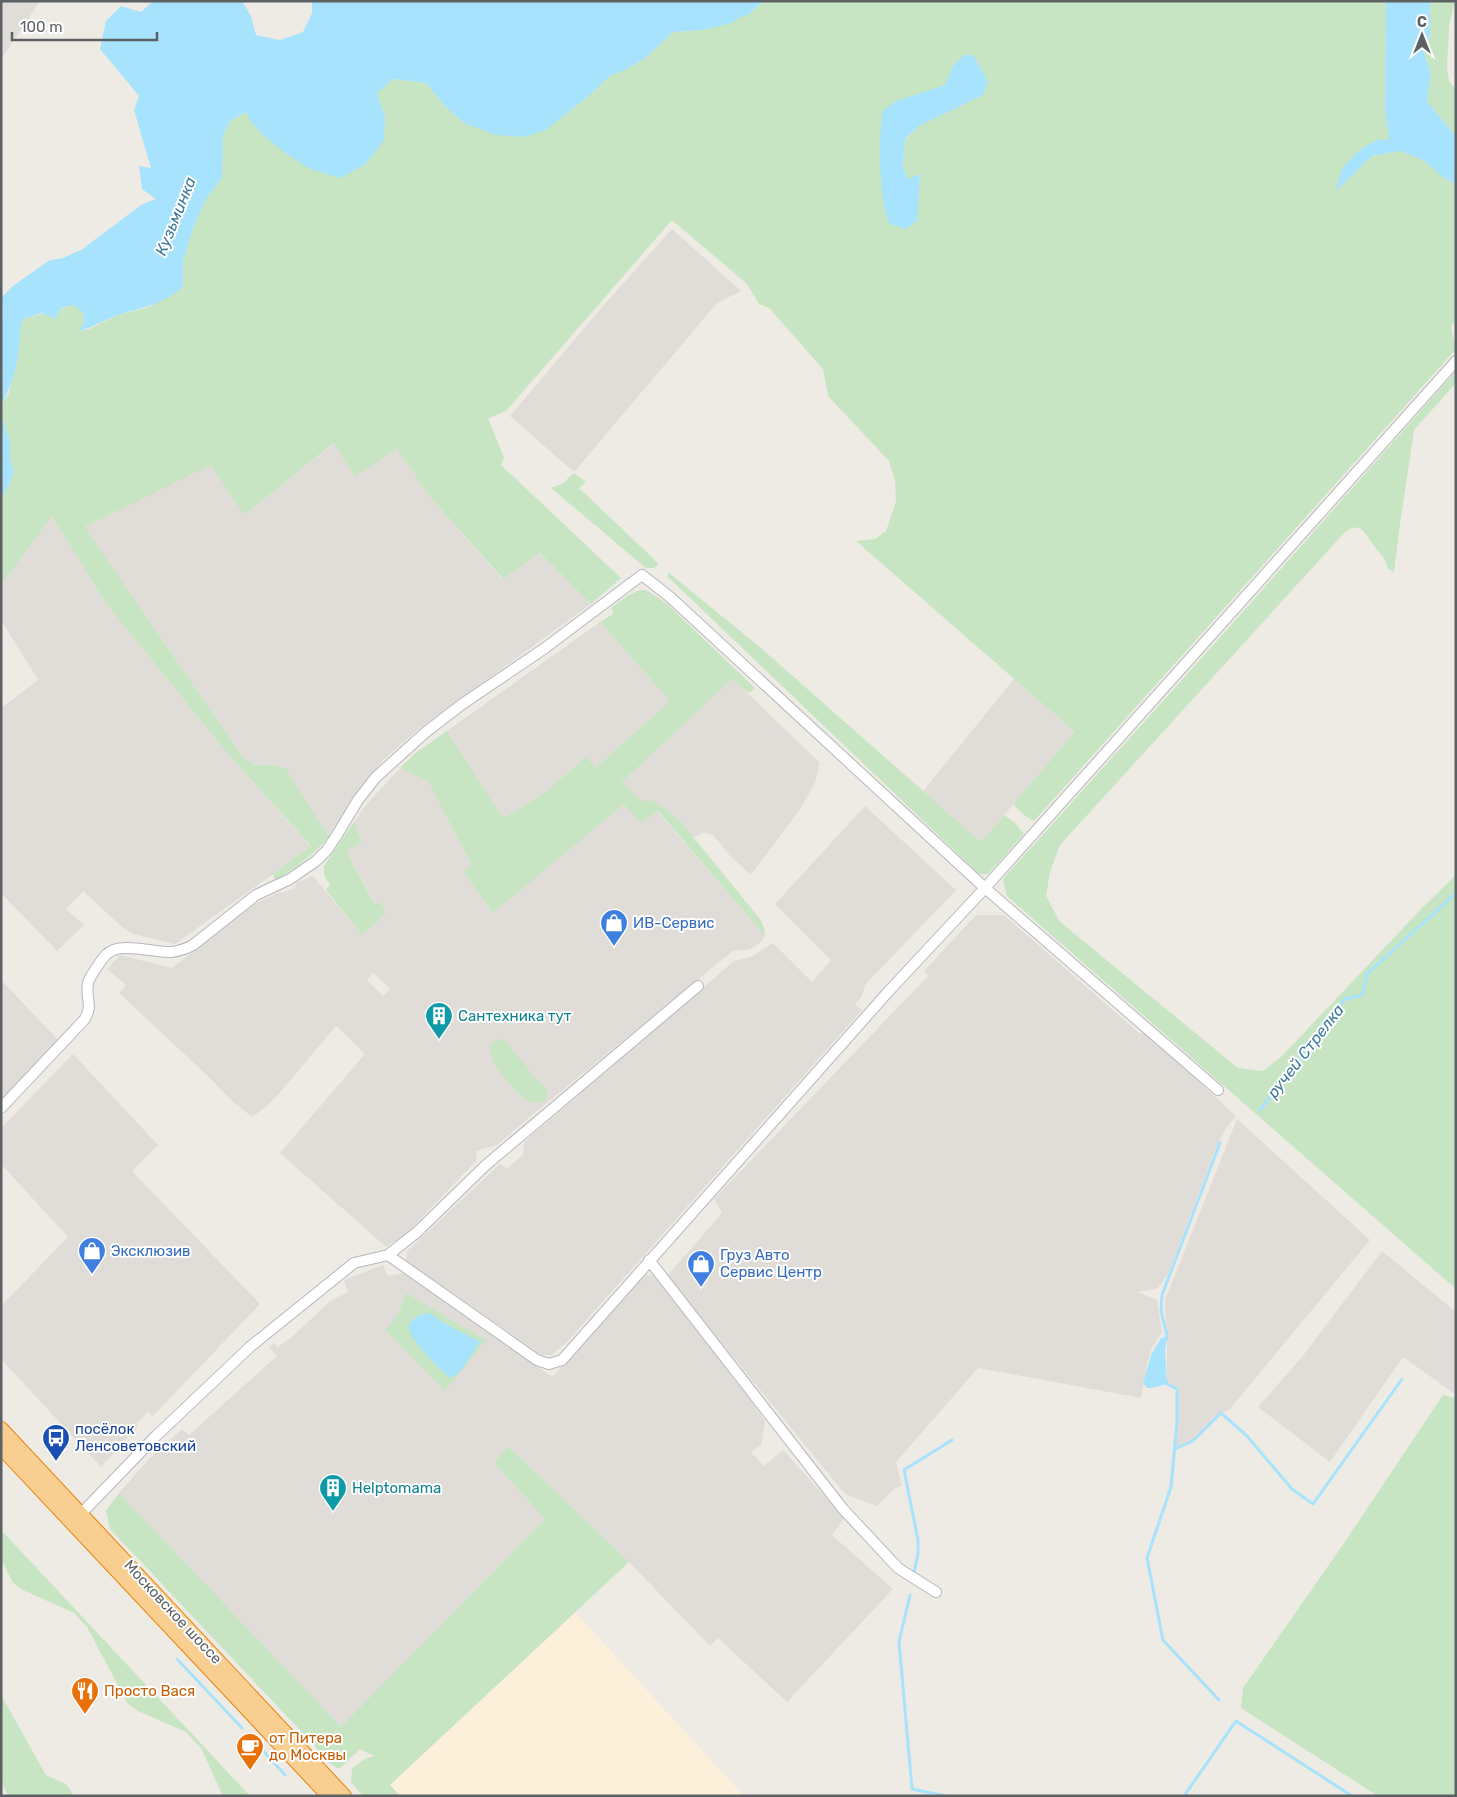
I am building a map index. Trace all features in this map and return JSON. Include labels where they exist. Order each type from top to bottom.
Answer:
[{"type":"highway","name":"Московское шоссе","points":[[1,1428],[77,1518],[323,1794]]},
{"type":"highway","name":"Московское шоссе","points":[[1,1447],[77,1518],[344,1796]]},
{"type":"street","points":[[388,1255],[537,1360],[549,1364],[562,1360],[888,992],[985,888],[1456,361]]},
{"type":"street","points":[[1,1108],[84,1020],[89,1012],[88,982],[106,954],[112,950],[126,948],[170,952],[183,950],[193,945],[256,895],[304,871],[327,850],[358,800],[376,777],[407,748],[462,705],[545,648],[642,575],[670,597],[771,692],[853,764],[985,888],[1218,1090]]},
{"type":"street","points":[[77,1518],[156,1436],[251,1346],[354,1263],[388,1255],[416,1233],[500,1153],[698,986]]},
{"type":"street","points":[[649,1260],[843,1509],[898,1568],[936,1592]]},
{"type":"shaded area","points":[[1,1],[40,1],[1,59]]},
{"type":"shaded area","points":[[672,229],[741,291],[717,303],[574,472],[510,416],[604,305]]},
{"type":"shaded area","points":[[335,443],[397,448],[429,496],[502,579],[538,553],[591,604],[420,728],[383,760],[357,794],[329,837],[274,765],[256,765],[244,759],[85,527],[212,464],[244,515]]},
{"type":"shaded area","points":[[52,515],[107,605],[233,760],[311,847],[175,944],[133,934],[122,927],[83,891],[66,909],[84,925],[57,951],[1,893],[1,708],[38,680],[1,620],[1,585]]},
{"type":"shaded area","points":[[600,622],[670,701],[595,768],[587,756],[542,795],[503,818],[447,731]]},
{"type":"shaded area","points":[[732,678],[820,763],[815,783],[800,809],[751,875],[730,856],[714,836],[704,832],[692,838],[681,822],[641,801],[622,782]]},
{"type":"shaded area","points":[[1014,679],[1075,732],[981,842],[923,791]]},
{"type":"shaded area","points":[[400,768],[428,781],[473,866],[465,872],[624,803],[657,811],[765,936],[761,942],[749,950],[734,950],[497,1145],[476,1151],[477,1160],[407,1233],[386,1247],[280,1153],[365,1054],[336,1026],[283,1089],[267,1106],[252,1117],[232,1101],[119,993],[126,985],[107,969],[120,955],[172,968],[255,904],[280,892],[283,893],[295,888],[296,883],[313,876],[361,934],[376,904],[346,851],[362,842],[354,822],[365,806]],"holes":[[[373,973],[390,989],[383,996],[367,980]]]},
{"type":"shaded area","points":[[865,806],[956,890],[865,985],[862,996],[855,1005],[862,1010],[566,1343],[552,1355],[542,1355],[406,1262],[407,1251],[500,1164],[507,1168],[523,1155],[524,1142],[734,961],[751,957],[773,943],[812,982],[831,960],[775,904]]},
{"type":"shaded area","points":[[976,915],[1004,915],[1139,1033],[1146,1033],[1236,1116],[1226,1128],[1216,1148],[1168,1274],[1158,1288],[1138,1292],[1157,1300],[1162,1332],[1152,1347],[1141,1398],[978,1368],[896,1462],[902,1486],[894,1489],[877,1506],[845,1494],[667,1276],[722,1213],[714,1199],[928,976],[924,971]]},
{"type":"shaded area","points":[[1,980],[58,1040],[1,1100]]},
{"type":"shaded area","points":[[73,1054],[158,1145],[132,1171],[260,1304],[153,1416],[148,1412],[137,1423],[137,1428],[101,1467],[1,1359],[1,1306],[68,1237],[1,1164],[1,1128]]},
{"type":"shaded area","points":[[1237,1119],[1370,1240],[1229,1410],[1221,1413],[1193,1441],[1175,1449],[1177,1389],[1167,1384],[1165,1300]]},
{"type":"shaded area","points":[[1382,1251],[1456,1312],[1456,1395],[1403,1357],[1330,1462],[1258,1407],[1302,1357]]},
{"type":"shaded area","points":[[383,1265],[388,1276],[405,1273],[552,1377],[643,1275],[653,1275],[717,1351],[765,1421],[761,1445],[751,1452],[764,1466],[783,1450],[844,1518],[832,1535],[893,1589],[787,1702],[718,1638],[710,1646],[629,1562],[508,1446],[494,1463],[545,1519],[341,1728],[119,1493],[148,1460],[182,1429],[189,1435],[277,1356],[269,1347],[274,1343],[278,1347],[294,1335],[329,1302],[348,1292],[344,1280]]},
{"type":"shaded area","points":[[575,1612],[744,1796],[400,1796],[390,1785]]},
{"type":"green space","points":[[764,1],[1386,1],[1385,109],[1389,139],[1377,140],[1337,190],[1372,156],[1400,151],[1423,160],[1444,178],[1456,184],[1456,320],[1451,326],[1456,349],[1034,821],[1025,816],[1013,804],[1075,732],[856,541],[875,539],[886,531],[896,502],[895,481],[889,461],[828,396],[823,369],[769,308],[759,304],[747,284],[672,220],[507,410],[488,419],[504,457],[501,465],[621,578],[591,604],[539,553],[503,579],[429,496],[397,448],[355,477],[334,443],[244,515],[211,465],[85,527],[244,759],[256,765],[274,765],[286,769],[329,837],[304,861],[275,880],[273,874],[311,846],[233,760],[107,605],[52,516],[1,585],[1,498],[14,472],[10,459],[10,441],[1,415],[1,405],[9,393],[23,319],[74,305],[83,313],[84,322],[79,331],[89,329],[118,315],[149,307],[183,286],[183,261],[193,228],[206,199],[222,178],[223,136],[230,121],[246,112],[251,122],[263,135],[385,117],[377,93],[393,79],[426,83],[445,106],[464,123],[592,93],[610,76],[627,69],[645,58],[673,32],[703,30],[750,13]],"holes":[[[963,55],[983,95],[919,126],[905,140],[903,167],[908,180],[920,175],[918,196],[884,204],[880,155],[932,91],[946,85],[953,66]]]},
{"type":"green space","points":[[1430,1],[1455,1],[1449,26],[1447,67],[1449,81],[1456,90],[1456,137],[1427,101],[1431,72],[1423,51],[1430,37]]},
{"type":"green space","points":[[1456,371],[1456,383],[1414,430],[1394,572],[1388,569],[1383,557],[1361,529],[1354,528],[1345,532],[1060,845],[1050,872],[1046,896],[1060,922],[1238,1068],[1263,1071],[1281,1057],[1422,908],[1456,875],[1456,1289],[1007,896],[1003,879]]},
{"type":"green space","points":[[574,473],[586,482],[579,488],[659,564],[654,568],[646,568],[551,488],[562,484]]},
{"type":"green space","points":[[668,572],[762,649],[981,842],[1004,815],[1015,823],[1024,834],[988,874],[979,874],[668,577]]},
{"type":"green space","points":[[640,590],[646,590],[666,603],[755,688],[749,693],[732,679],[622,782],[641,801],[651,800],[681,822],[760,919],[765,936],[658,811],[641,823],[624,804],[493,913],[464,872],[472,865],[428,781],[400,768],[414,754],[447,731],[503,818],[542,795],[587,756],[595,768],[670,701],[600,622],[613,614],[612,607]]},
{"type":"green space","points":[[354,822],[362,843],[346,851],[375,904],[380,902],[386,913],[362,935],[326,890],[330,885],[324,875],[324,866]]},
{"type":"green space","points":[[502,1038],[533,1076],[547,1089],[547,1098],[544,1101],[534,1102],[526,1099],[510,1085],[495,1065],[490,1047],[494,1041]]},
{"type":"green space","points":[[406,1293],[486,1340],[445,1391],[385,1330],[399,1313]]},
{"type":"green space","points":[[1443,1395],[1456,1398],[1456,1796],[1378,1796],[1241,1708],[1243,1688],[1342,1546]]},
{"type":"green space","points":[[508,1446],[629,1562],[390,1785],[400,1796],[363,1796],[351,1782],[352,1768],[365,1759],[374,1756],[360,1749],[339,1769],[326,1761],[314,1745],[110,1529],[106,1511],[119,1493],[341,1727],[545,1519],[494,1463]]},
{"type":"green space","points":[[1,1530],[250,1796],[223,1796],[201,1748],[186,1732],[138,1711],[128,1704],[87,1627],[74,1613],[23,1590],[13,1583],[1,1559]]},
{"type":"green space","points":[[1,1695],[46,1775],[66,1784],[74,1796],[8,1796],[1,1780]]},
{"type":"water","name":"Кузьминка","points":[[153,1],[242,1],[251,16],[256,35],[280,40],[303,32],[312,13],[312,1],[764,1],[750,13],[728,24],[703,30],[673,32],[645,58],[627,69],[610,76],[546,130],[524,137],[496,135],[464,123],[445,106],[426,83],[393,79],[377,93],[385,117],[384,140],[366,164],[340,178],[310,169],[284,152],[263,135],[251,122],[246,112],[230,121],[223,136],[222,178],[206,199],[193,228],[183,261],[183,286],[161,301],[78,331],[84,322],[83,313],[74,305],[61,308],[56,319],[42,313],[23,319],[16,368],[1,405],[3,310],[1,298],[14,285],[50,260],[63,258],[81,250],[141,205],[156,199],[142,189],[139,166],[151,168],[134,110],[139,96],[100,49],[106,21],[121,6],[141,12]]},
{"type":"water","points":[[1386,1],[1430,1],[1430,37],[1423,51],[1431,72],[1427,101],[1456,137],[1456,184],[1444,178],[1423,160],[1400,151],[1372,156],[1336,191],[1342,168],[1361,149],[1377,140],[1389,139],[1385,109]]},
{"type":"water","points":[[963,55],[973,55],[988,81],[983,95],[919,126],[905,139],[903,167],[908,179],[920,174],[917,221],[906,229],[889,224],[883,199],[880,168],[880,137],[883,111],[896,101],[945,85],[953,66]]},
{"type":"water","points":[[1,415],[10,441],[10,459],[14,472],[1,498]]},
{"type":"water","points":[[430,1313],[442,1322],[480,1342],[460,1372],[450,1378],[419,1346],[408,1326],[418,1316]]},
{"type":"water","points":[[1167,1336],[1165,1352],[1167,1384],[1147,1388],[1143,1383],[1151,1355],[1161,1338]]},
{"type":"waterway","name":"ручей Стрелка","points":[[1260,1110],[1345,999],[1362,995],[1367,974],[1456,893]]},
{"type":"waterway","points":[[1166,1340],[1167,1336],[1161,1310],[1162,1295],[1220,1143]]},
{"type":"waterway","points":[[1175,1449],[1193,1441],[1221,1413],[1246,1435],[1292,1489],[1313,1504],[1402,1379]]},
{"type":"waterway","points":[[1166,1381],[1167,1384],[1177,1389],[1177,1422],[1171,1487],[1147,1558],[1163,1640],[1219,1700]]},
{"type":"waterway","points":[[914,1572],[918,1554],[918,1540],[904,1470],[952,1440]]},
{"type":"waterway","points":[[910,1595],[899,1642],[912,1789],[946,1796]]},
{"type":"waterway","points":[[177,1659],[242,1728]]},
{"type":"waterway","points":[[1184,1796],[1236,1721],[1352,1796]]},
{"type":"waterway","points":[[257,1744],[285,1775]]},
{"type":"place","name":"ИВ-Сервис","points":[[614,947]]},
{"type":"place","name":"Сантехника тут","points":[[439,1040]]},
{"type":"place","name":"Эксклюзив","points":[[92,1275]]},
{"type":"place","name":"Груз Авто Сервис Центр","points":[[701,1288]]},
{"type":"place","name":"посёлок Ленсоветовский","points":[[56,1462]]},
{"type":"place","name":"Helptomama","points":[[333,1512]]},
{"type":"place","name":"Просто Вася","points":[[85,1715]]},
{"type":"place","name":"от Питера до Москвы","points":[[250,1771]]}]
